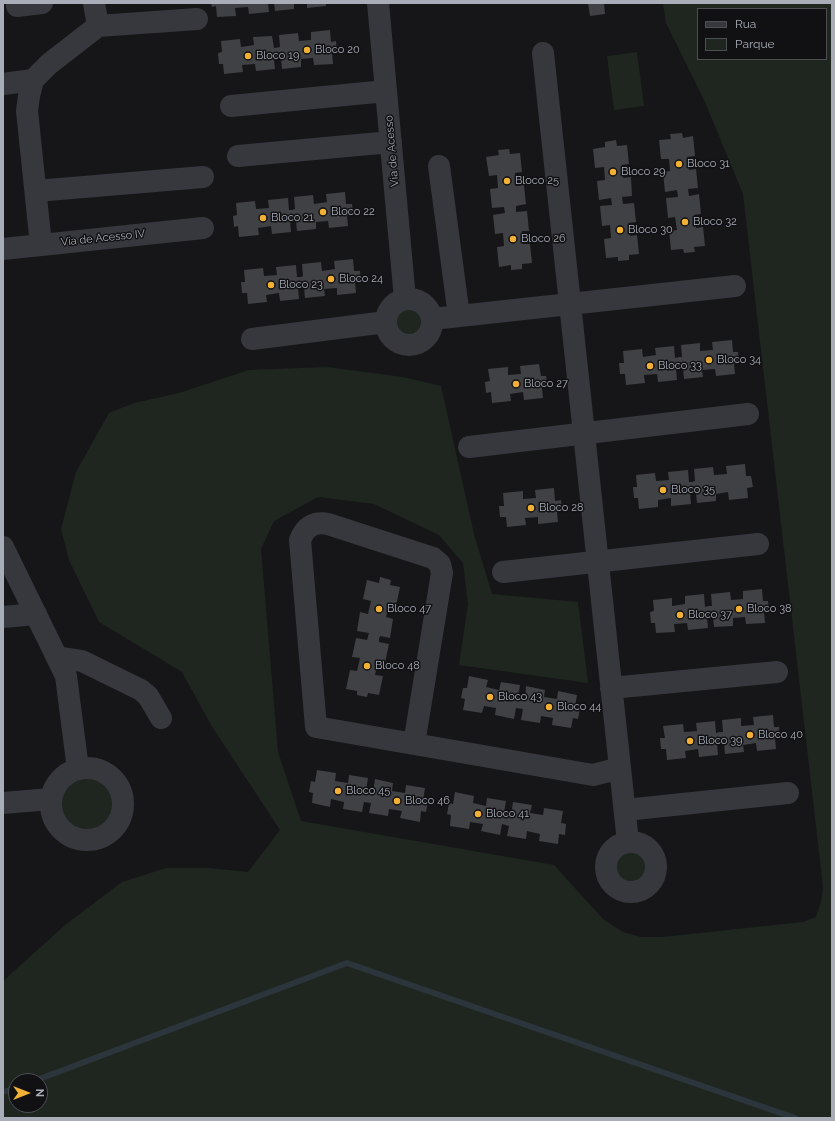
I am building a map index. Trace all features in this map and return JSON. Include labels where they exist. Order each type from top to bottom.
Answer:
[{"type":"lane","points":[[17,6],[42,3]]},
{"type":"lane","points":[[94,3],[98,26]]},
{"type":"lane","name":"Via de Acesso","points":[[378,3],[405,299]]},
{"type":"lane","points":[[41,245],[27,111],[33,80],[49,64],[98,26],[197,18]]},
{"type":"lane","points":[[543,54],[628,842]]},
{"type":"lane","points":[[3,84],[33,80]]},
{"type":"lane","points":[[231,106],[386,91]]},
{"type":"lane","points":[[238,156],[391,142]]},
{"type":"lane","points":[[439,166],[459,316]]},
{"type":"lane","points":[[36,191],[203,177]]},
{"type":"lane","name":"Via de Acesso IV","points":[[3,249],[203,228]]},
{"type":"lane","points":[[432,319],[735,286]]},
{"type":"lane","points":[[405,299],[412,299],[424,304],[432,319],[431,327],[427,335],[422,341],[414,344],[406,345],[398,342],[387,330],[387,314],[391,307],[405,299]]},
{"type":"lane","points":[[252,339],[386,322]]},
{"type":"lane","points":[[469,447],[748,414]]},
{"type":"lane","points":[[414,744],[442,573],[440,564],[432,558],[328,524],[322,523],[309,526],[304,530],[300,540],[316,728],[593,775],[620,768]]},
{"type":"lane","points":[[503,572],[758,544]]},
{"type":"lane","points":[[3,547],[66,676],[78,769]]},
{"type":"lane","points":[[3,617],[36,614]]},
{"type":"lane","points":[[57,657],[82,661],[140,690],[148,696],[161,718]]},
{"type":"lane","points":[[611,688],[777,672]]},
{"type":"lane","points":[[90,768],[102,771],[112,778],[119,788],[123,800],[122,812],[118,824],[109,833],[99,839],[86,840],[74,838],[64,832],[56,823],[51,811],[51,799],[54,789],[60,779],[68,773],[78,769],[90,768]]},
{"type":"lane","points":[[625,810],[788,794]]},
{"type":"lane","points":[[3,803],[51,799]]},
{"type":"green space","points":[[663,3],[832,3],[832,1118],[3,1118],[3,981],[65,925],[122,882],[166,868],[208,868],[248,872],[280,830],[211,725],[182,672],[99,622],[69,560],[61,529],[76,472],[109,413],[134,403],[179,393],[249,370],[327,367],[403,377],[441,386],[474,534],[492,594],[578,602],[588,683],[459,665],[468,604],[463,563],[439,535],[374,504],[318,497],[274,521],[261,549],[278,752],[301,821],[554,865],[604,920],[623,932],[641,937],[663,937],[803,922],[816,917],[821,902],[823,887],[743,194],[705,102],[666,23]]},
{"type":"green space","points":[[637,52],[644,106],[614,110],[607,56]]},
{"type":"green space","points":[[409,307],[420,311],[424,322],[420,333],[409,337],[398,333],[394,322],[398,311]]},
{"type":"green space","points":[[81,774],[93,774],[104,779],[112,787],[117,798],[115,816],[104,829],[93,834],[81,834],[70,829],[62,821],[57,810],[57,798],[62,787],[70,779]]},
{"type":"green space","points":[[635,849],[644,854],[648,860],[648,874],[644,880],[635,885],[627,885],[618,880],[614,874],[613,863],[618,854],[624,850]]},
{"type":"building","points":[[211,3],[268,3],[269,12],[249,14],[248,7],[235,8],[236,16],[217,17],[216,6],[212,7]]},
{"type":"building","points":[[274,3],[294,3],[294,9],[275,11]]},
{"type":"building","points":[[307,3],[326,3],[326,6],[307,8]]},
{"type":"building","points":[[588,3],[604,3],[605,14],[590,16]]},
{"type":"building","points":[[330,30],[331,42],[336,41],[337,53],[332,53],[333,64],[314,65],[313,58],[301,59],[301,67],[282,69],[281,58],[274,59],[275,69],[256,71],[255,64],[242,65],[243,72],[224,74],[223,64],[219,64],[218,53],[222,52],[221,41],[240,39],[241,47],[254,45],[253,37],[272,36],[274,48],[280,47],[279,35],[298,33],[299,41],[311,40],[311,32]]},
{"type":"building","points":[[682,133],[683,138],[693,136],[695,156],[687,157],[689,170],[696,169],[698,188],[688,189],[689,196],[699,194],[701,214],[694,215],[696,228],[703,227],[705,246],[694,247],[695,252],[684,253],[683,249],[671,250],[669,231],[677,230],[675,217],[668,218],[666,198],[678,197],[677,190],[665,192],[663,172],[670,171],[669,159],[661,159],[659,140],[671,139],[670,134]]},
{"type":"building","points":[[616,140],[617,146],[627,145],[629,164],[622,165],[623,178],[631,177],[632,196],[622,197],[623,204],[634,203],[636,222],[628,223],[630,236],[637,235],[639,254],[629,255],[629,260],[618,261],[618,257],[606,258],[604,239],[611,238],[610,225],[602,226],[600,206],[612,205],[611,198],[599,200],[597,181],[605,180],[604,167],[595,168],[593,149],[605,147],[605,142]]},
{"type":"building","points":[[509,149],[510,154],[520,153],[522,172],[515,173],[516,186],[524,185],[526,204],[516,206],[516,212],[527,211],[529,231],[522,231],[523,244],[530,244],[532,263],[522,264],[522,269],[511,270],[511,265],[499,267],[497,247],[504,246],[503,233],[495,234],[493,215],[505,213],[504,207],[492,208],[490,189],[498,188],[497,175],[489,176],[486,157],[499,155],[498,150]]},
{"type":"building","points":[[345,192],[346,204],[352,204],[353,215],[347,216],[348,226],[329,228],[328,221],[316,222],[316,229],[297,231],[296,221],[290,221],[291,232],[272,234],[271,226],[258,228],[259,235],[239,237],[238,226],[234,227],[233,216],[237,215],[236,203],[255,201],[256,209],[269,208],[268,200],[288,198],[289,210],[292,210],[295,209],[294,197],[313,195],[314,204],[327,202],[326,194]]},
{"type":"building","points":[[353,259],[354,271],[360,271],[361,282],[355,283],[356,293],[337,295],[337,288],[324,289],[325,296],[305,298],[304,288],[298,288],[299,299],[280,301],[279,293],[266,295],[267,302],[248,304],[247,293],[242,293],[241,282],[245,282],[244,270],[263,268],[264,276],[277,275],[276,267],[296,265],[297,277],[301,277],[303,276],[302,264],[321,262],[322,271],[335,269],[334,261]]},
{"type":"building","points":[[732,340],[733,352],[738,352],[739,363],[734,364],[735,374],[716,376],[715,369],[702,370],[703,377],[684,379],[683,369],[676,369],[677,380],[658,382],[657,374],[644,375],[645,383],[626,385],[625,374],[620,374],[619,363],[624,363],[623,351],[642,349],[643,357],[656,355],[655,348],[674,346],[675,358],[682,357],[681,345],[700,343],[700,351],[713,350],[712,342]]},
{"type":"building","name":"Bloco 27","points":[[539,364],[541,376],[546,376],[547,387],[542,388],[543,398],[524,400],[523,392],[510,394],[511,401],[492,403],[491,392],[486,393],[485,382],[490,381],[488,369],[508,367],[508,375],[521,374],[520,366]]},
{"type":"building","points":[[745,464],[746,476],[751,476],[753,487],[747,488],[748,498],[729,500],[728,492],[716,494],[716,501],[697,503],[696,493],[690,493],[691,504],[671,506],[671,498],[658,500],[658,507],[639,509],[638,498],[634,498],[633,487],[637,487],[636,475],[655,473],[656,481],[669,480],[668,472],[688,470],[689,482],[692,482],[695,481],[694,469],[713,467],[714,475],[727,474],[726,466]]},
{"type":"building","name":"Bloco 28","points":[[554,488],[555,501],[561,500],[562,511],[557,512],[558,522],[538,524],[538,517],[525,518],[526,525],[507,527],[506,517],[500,517],[499,506],[504,506],[503,493],[523,491],[523,499],[536,498],[535,490]]},
{"type":"building","points":[[380,577],[391,580],[390,585],[400,587],[396,606],[389,605],[386,617],[393,619],[390,638],[380,636],[379,639],[379,642],[389,644],[385,663],[378,662],[375,675],[383,676],[379,695],[368,693],[367,697],[357,695],[357,691],[346,689],[350,670],[357,671],[360,658],[352,657],[356,638],[367,640],[369,633],[357,631],[360,612],[368,614],[371,601],[363,599],[367,580],[379,583]]},
{"type":"building","points":[[762,589],[763,601],[768,601],[769,612],[764,612],[765,623],[746,624],[745,617],[733,618],[733,626],[714,627],[713,617],[707,618],[708,628],[688,630],[687,623],[674,624],[675,632],[656,633],[655,623],[651,623],[650,612],[654,611],[653,600],[672,598],[672,606],[685,604],[685,596],[704,594],[705,607],[712,606],[711,594],[730,592],[731,600],[743,599],[743,591]]},
{"type":"building","points":[[469,676],[488,680],[486,687],[499,690],[501,682],[520,685],[518,697],[522,698],[525,698],[526,686],[545,690],[544,697],[557,699],[558,691],[577,695],[575,707],[580,708],[578,719],[573,718],[571,728],[552,725],[553,718],[541,716],[540,723],[521,720],[523,709],[516,708],[514,719],[495,715],[496,708],[484,706],[482,713],[463,710],[465,699],[461,698],[463,688],[467,688]]},
{"type":"building","points":[[773,715],[774,727],[779,727],[780,738],[775,739],[776,749],[757,751],[756,743],[743,745],[744,752],[725,754],[724,743],[717,744],[718,755],[699,757],[698,749],[685,751],[686,758],[667,760],[666,749],[661,749],[660,738],[665,738],[663,726],[683,724],[684,732],[697,731],[696,723],[715,721],[716,733],[723,732],[722,720],[741,718],[741,726],[754,725],[753,717]]},
{"type":"building","points":[[317,770],[336,773],[335,781],[348,783],[349,775],[368,778],[366,791],[373,792],[375,779],[393,783],[392,791],[405,793],[406,785],[425,788],[423,800],[428,801],[426,812],[421,811],[420,822],[400,818],[402,811],[389,809],[388,816],[369,813],[371,803],[364,802],[362,812],[343,809],[344,802],[331,799],[330,807],[312,803],[313,793],[309,792],[311,781],[315,782]]},
{"type":"building","points":[[455,792],[474,796],[473,803],[486,806],[487,798],[506,801],[504,813],[511,814],[513,802],[532,805],[530,813],[543,815],[544,808],[563,811],[561,823],[566,824],[565,835],[559,834],[558,844],[539,841],[540,834],[527,831],[526,839],[507,836],[509,826],[502,824],[500,835],[481,831],[483,824],[470,822],[469,829],[450,826],[451,815],[447,814],[449,803],[453,804]]},
{"type":"waterway","points":[[48,1076],[347,963],[795,1118]]},
{"type":"waterway","points":[[3,1092],[8,1090]]},
{"type":"place","name":"Bloco 20","points":[[307,50]]},
{"type":"place","name":"Bloco 19","points":[[248,56]]},
{"type":"place","name":"Bloco 31","points":[[679,164]]},
{"type":"place","name":"Bloco 29","points":[[613,172]]},
{"type":"place","name":"Bloco 25","points":[[507,181]]},
{"type":"place","name":"Bloco 22","points":[[323,212]]},
{"type":"place","name":"Bloco 21","points":[[263,218]]},
{"type":"place","name":"Bloco 32","points":[[685,222]]},
{"type":"place","name":"Bloco 30","points":[[620,230]]},
{"type":"place","name":"Bloco 26","points":[[513,239]]},
{"type":"place","name":"Bloco 24","points":[[331,279]]},
{"type":"place","name":"Bloco 23","points":[[271,285]]},
{"type":"place","name":"Bloco 34","points":[[709,360]]},
{"type":"place","name":"Bloco 33","points":[[650,366]]},
{"type":"place","name":"Bloco 27","points":[[516,384]]},
{"type":"place","name":"Bloco 35","points":[[663,490]]},
{"type":"place","name":"Bloco 28","points":[[531,508]]},
{"type":"place","name":"Bloco 47","points":[[379,609]]},
{"type":"place","name":"Bloco 38","points":[[739,609]]},
{"type":"place","name":"Bloco 37","points":[[680,615]]},
{"type":"place","name":"Bloco 48","points":[[367,666]]},
{"type":"place","name":"Bloco 43","points":[[490,697]]},
{"type":"place","name":"Bloco 44","points":[[549,707]]},
{"type":"place","name":"Bloco 40","points":[[750,735]]},
{"type":"place","name":"Bloco 39","points":[[690,741]]},
{"type":"place","name":"Bloco 45","points":[[338,791]]},
{"type":"place","name":"Bloco 46","points":[[397,801]]},
{"type":"place","name":"Bloco 41","points":[[478,814]]}]
